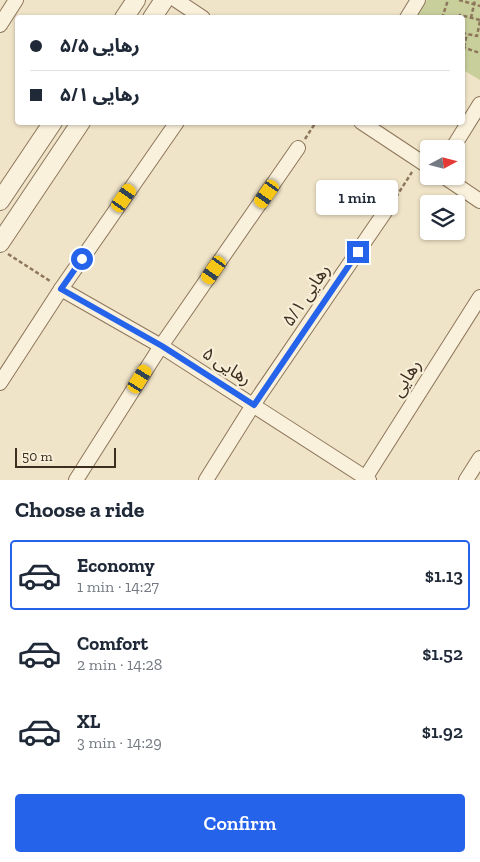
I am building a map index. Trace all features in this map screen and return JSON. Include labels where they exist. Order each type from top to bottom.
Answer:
[{"type":"street","points":[[0,25],[16,0]]},
{"type":"street","points":[[126,15],[136,0]]},
{"type":"street","points":[[154,15],[164,0]]},
{"type":"street","points":[[176,0],[198,15]]},
{"type":"street","points":[[409,15],[418,0]]},
{"type":"street","points":[[458,140],[480,104]]},
{"type":"street","points":[[0,202],[51,125]]},
{"type":"street","points":[[4,249],[79,125]]},
{"type":"street","points":[[0,382],[61,289],[175,125]]},
{"type":"street","points":[[366,125],[420,161]]},
{"type":"street","points":[[76,480],[162,346],[298,148]]},
{"type":"street","points":[[456,185],[480,201]]},
{"type":"street","name":"رهایی ۵/۱","points":[[206,480],[254,405],[389,206]]},
{"type":"street","name":"رهایی ۵","points":[[61,289],[162,346],[366,479]]},
{"type":"street","name":"رهایی","points":[[366,479],[480,296]]},
{"type":"street","points":[[466,480],[480,458]]},
{"type":"path","points":[[443,15],[448,0]]},
{"type":"path","points":[[460,0],[480,6]]},
{"type":"path","points":[[471,18],[475,0]]},
{"type":"path","points":[[465,16],[480,20],[479,32],[476,36],[467,34],[465,41]]},
{"type":"path","points":[[465,49],[480,53]]},
{"type":"path","points":[[298,148],[314,125]]},
{"type":"path","points":[[389,206],[420,169]]},
{"type":"path","points":[[4,249],[61,289]]},
{"type":"green space","points":[[427,0],[480,0],[480,80],[465,71],[465,15],[417,15]]},
{"type":"route","points":[[82,259],[61,289],[162,346],[254,405],[358,252]]}]
